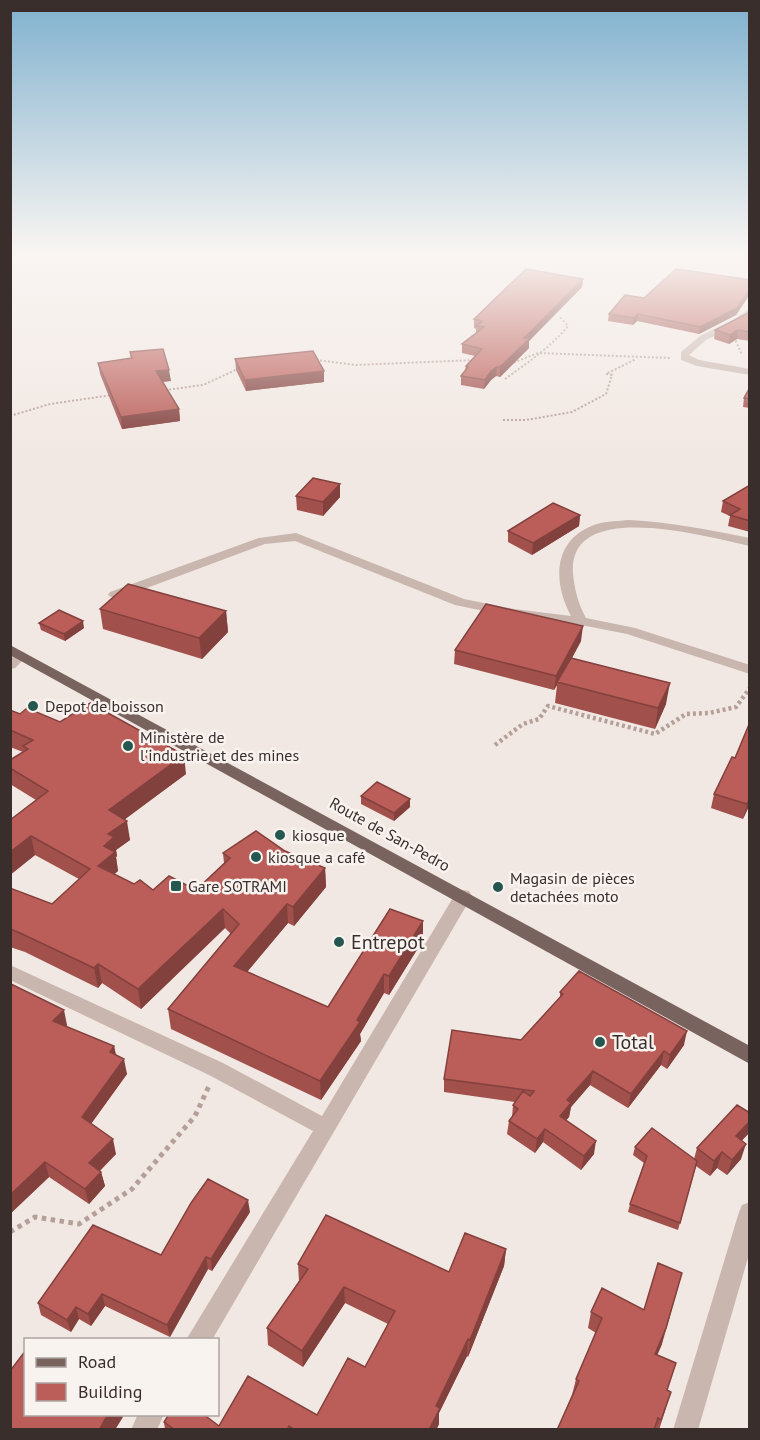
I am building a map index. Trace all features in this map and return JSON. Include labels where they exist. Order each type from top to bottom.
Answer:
[{"type":"main road","name":"Route de San-Pedro","points":[[14,656],[463,896],[750,1056]]},
{"type":"street","points":[[741,318],[703,338],[684,354],[685,358],[697,363],[750,372]]},
{"type":"street","points":[[581,621],[568,591],[565,566],[568,551],[579,536],[598,526],[660,525],[750,542]]},
{"type":"street","points":[[115,595],[263,541],[296,537],[451,599],[514,613],[581,621],[630,631],[750,670]]},
{"type":"street","points":[[199,1338],[463,896]]},
{"type":"street","points":[[10,972],[216,1069],[326,1128]]},
{"type":"street","points":[[685,1430],[750,1212]]},
{"type":"street","points":[[143,1430],[151,1416]]},
{"type":"path","points":[[505,379],[551,345],[568,326],[561,318]]},
{"type":"path","points":[[509,364],[538,353],[685,358]]},
{"type":"path","points":[[503,420],[526,420],[572,412],[606,394],[612,375],[606,374],[637,358]]},
{"type":"path","points":[[312,359],[334,364],[363,365],[481,361]]},
{"type":"path","points":[[165,390],[203,385],[236,369],[251,366]]},
{"type":"path","points":[[10,416],[50,404],[113,395]]},
{"type":"path","points":[[495,746],[523,724],[539,719],[548,706],[655,734],[686,714],[710,713],[736,707],[750,688]]},
{"type":"path","points":[[10,1232],[35,1217],[79,1224],[132,1189],[195,1116],[216,1069]]},
{"type":"building","points":[[544,318],[524,338],[530,338],[500,367],[491,371],[485,380],[461,376],[468,367],[466,366],[482,349],[462,344],[484,327],[476,326],[482,321],[474,319]]},
{"type":"building","points":[[658,318],[717,318],[700,327]]},
{"type":"building","points":[[738,318],[750,318],[750,332],[738,330],[730,335],[715,330]]},
{"type":"building","points":[[163,349],[169,370],[156,371],[179,409],[121,417],[98,363],[132,358],[130,352]]},
{"type":"building","points":[[313,351],[324,371],[245,380],[235,359]]},
{"type":"building","points":[[750,387],[750,399],[744,398]]},
{"type":"building","points":[[313,478],[340,484],[323,502],[296,496]]},
{"type":"building","points":[[750,485],[750,521],[730,515],[740,509],[723,501]]},
{"type":"building","points":[[553,503],[580,515],[533,543],[508,531]]},
{"type":"building","points":[[128,584],[226,611],[199,638],[100,609]]},
{"type":"building","points":[[486,604],[583,626],[556,676],[455,650]]},
{"type":"building","points":[[59,610],[83,621],[64,634],[39,623]]},
{"type":"building","points":[[571,658],[670,683],[658,708],[557,682]]},
{"type":"building","points":[[90,703],[184,755],[109,810],[127,821],[108,834],[114,837],[104,846],[115,852],[98,866],[134,884],[140,880],[153,890],[169,876],[196,890],[230,858],[223,853],[256,831],[285,851],[325,868],[293,907],[287,904],[234,966],[328,1007],[390,909],[423,921],[389,976],[384,974],[357,1020],[360,1022],[320,1081],[168,1009],[239,924],[223,909],[138,989],[98,964],[94,968],[10,929],[10,888],[52,904],[90,869],[31,836],[10,852],[10,820],[48,791],[10,768],[10,760],[28,749],[23,746],[33,740],[10,730],[10,710],[20,714],[27,708],[60,722]]},
{"type":"building","points":[[750,722],[750,798],[747,804],[714,794],[732,757],[735,758]]},
{"type":"building","points":[[377,782],[410,799],[394,813],[361,796]]},
{"type":"building","points":[[579,971],[687,1031],[670,1055],[664,1051],[631,1094],[593,1071],[567,1100],[571,1103],[560,1116],[596,1141],[584,1156],[545,1129],[537,1139],[509,1121],[518,1109],[513,1105],[523,1091],[530,1096],[534,1091],[444,1079],[452,1030],[521,1040],[563,994],[560,992]]},
{"type":"building","points":[[11,984],[64,1010],[53,1021],[114,1046],[110,1052],[124,1059],[82,1117],[113,1139],[89,1163],[101,1172],[85,1189],[45,1162],[10,1195]]},
{"type":"building","points":[[737,1105],[750,1113],[750,1121],[736,1136],[746,1144],[732,1160],[722,1152],[714,1161],[697,1148]]},
{"type":"building","points":[[652,1128],[697,1161],[680,1223],[630,1204],[647,1156],[635,1147]]},
{"type":"building","points":[[208,1179],[248,1200],[211,1259],[206,1257],[167,1325],[102,1294],[88,1314],[76,1307],[67,1320],[38,1303],[93,1225],[161,1255],[191,1203]]},
{"type":"building","points":[[326,1215],[449,1272],[465,1233],[506,1249],[470,1340],[468,1339],[436,1406],[440,1408],[429,1430],[295,1430],[289,1426],[287,1430],[175,1430],[164,1422],[168,1416],[206,1416],[219,1426],[248,1376],[317,1415],[348,1358],[365,1367],[395,1311],[344,1287],[302,1351],[267,1328],[308,1269],[298,1264]]},
{"type":"building","points":[[658,1263],[682,1273],[666,1328],[655,1354],[676,1363],[667,1390],[671,1392],[661,1420],[658,1418],[654,1430],[557,1430],[579,1381],[576,1379],[602,1318],[591,1312],[602,1288],[644,1310]]},
{"type":"building","points":[[24,1353],[24,1416],[107,1416],[99,1430],[10,1430],[10,1371]]},
{"type":"place","name":"Depot de boisson","points":[[33,706]]},
{"type":"place","name":"Ministère de l'industrie et des mines","points":[[128,746]]},
{"type":"place","name":"kiosque","points":[[280,835]]},
{"type":"place","name":"kiosque a café","points":[[256,857]]},
{"type":"place","name":"Gare SOTRAMI","points":[[176,886]]},
{"type":"place","name":"Magasin de pièces detachées moto","points":[[498,887]]},
{"type":"place","name":"Entrepot","points":[[339,942]]},
{"type":"place","name":"Total","points":[[600,1042]]}]
